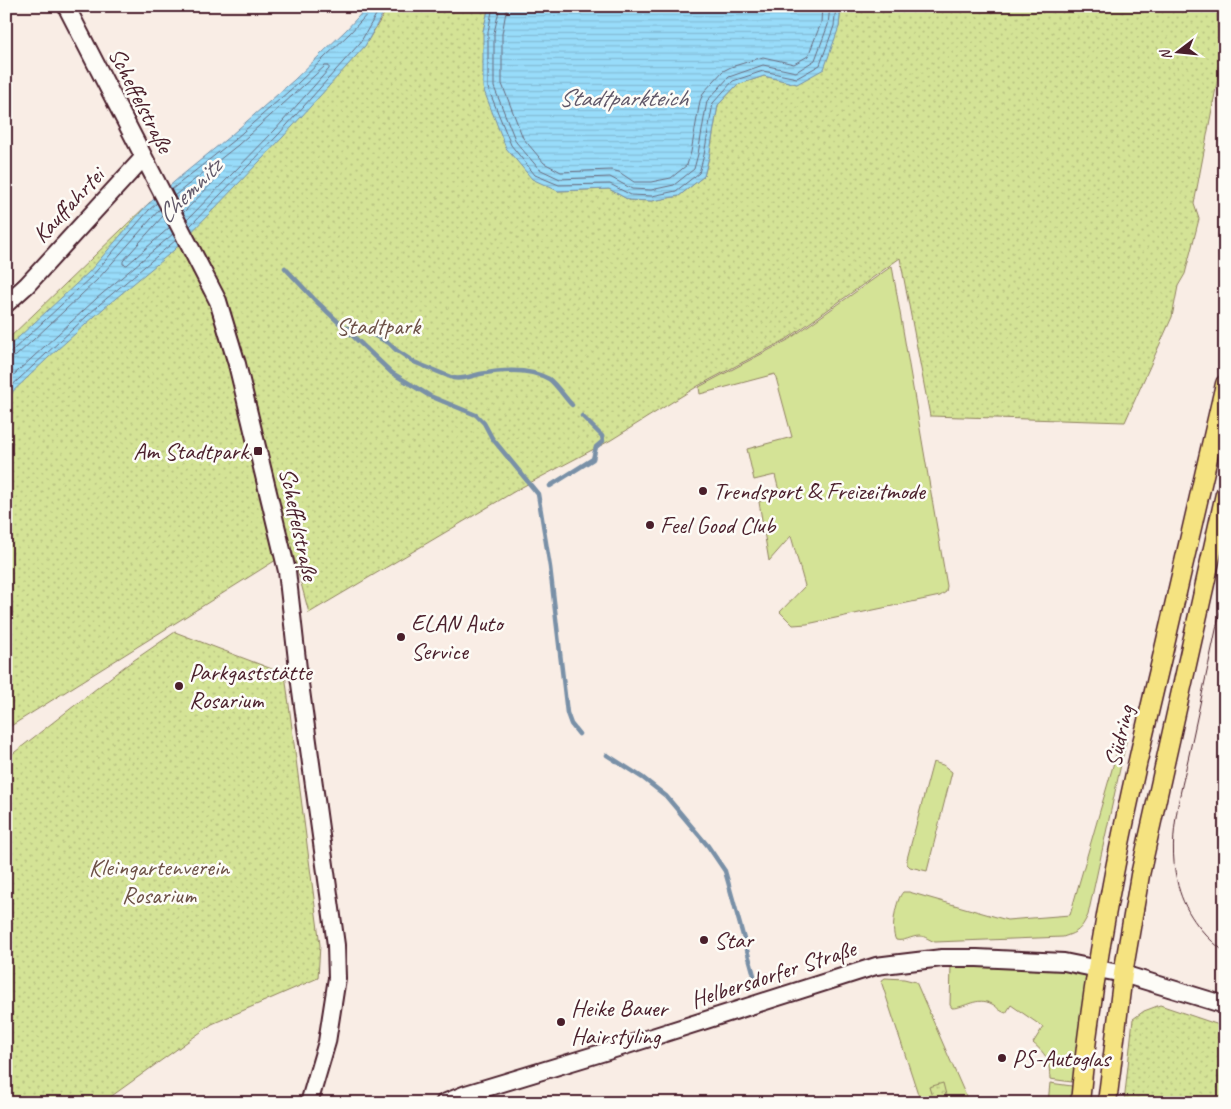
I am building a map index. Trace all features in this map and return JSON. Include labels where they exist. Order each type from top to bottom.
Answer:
[{"type":"main road","name":"Scheffelstraße","points":[[66,6],[218,301],[237,364],[287,571],[298,669],[336,944],[336,978],[327,1042],[313,1098]]},
{"type":"main road","name":"Kauffahrtei","points":[[6,304],[33,278],[143,158]]},
{"type":"main road","name":"Südring","points":[[1080,1103],[1084,1052],[1096,968],[1127,808],[1225,384]]},
{"type":"main road","points":[[1107,1103],[1123,974],[1140,875],[1225,494]]},
{"type":"main road","name":"Helbersdorfer Straße","points":[[444,1103],[466,1094],[876,966],[942,958],[1064,962],[1123,974],[1225,1005]]},
{"type":"green space","name":"Stadtpark","points":[[389,6],[489,6],[483,31],[558,191],[609,189],[629,200],[652,201],[679,196],[704,176],[718,105],[737,85],[764,76],[797,84],[839,27],[841,6],[1220,6],[1217,15],[1220,67],[1194,204],[1199,219],[1185,274],[1178,286],[1172,317],[1125,422],[930,416],[900,258],[787,339],[698,386],[611,440],[522,487],[309,613],[292,550],[6,729],[6,341],[150,202],[186,214],[364,47]]},
{"type":"green space","points":[[892,266],[947,586],[946,592],[940,596],[807,624],[793,625],[780,612],[805,586],[791,536],[769,561],[759,502],[780,495],[775,475],[754,480],[747,449],[792,437],[775,374],[700,394],[699,387],[788,340]]},
{"type":"green space","name":"Kleingartenverein Rosarium","points":[[175,632],[285,674],[320,945],[318,978],[212,1024],[102,1103],[6,1103],[6,759],[124,667]]},
{"type":"green space","points":[[1127,737],[1088,915],[1078,930],[1063,937],[935,942],[920,936],[896,940],[894,936],[895,915],[898,901],[903,892],[909,892],[1007,920],[1070,915],[1121,738]]},
{"type":"green space","points":[[933,762],[943,765],[952,772],[927,871],[910,867],[907,864],[907,859]]},
{"type":"green space","points":[[991,963],[1094,972],[1079,1083],[1050,1079],[1047,1059],[1042,1051],[1033,1043],[1043,1027],[1011,1005],[1006,1013],[992,1004],[981,1001],[952,1008],[950,1005],[951,964]]},
{"type":"green space","points":[[885,978],[916,982],[969,1103],[921,1103],[881,981]]},
{"type":"green space","points":[[1160,1005],[1225,1027],[1225,1103],[1124,1103],[1133,1019],[1144,1011]]},
{"type":"green space","points":[[943,1083],[948,1103],[934,1103],[929,1087]]},
{"type":"green space","points":[[1050,1083],[1079,1087],[1077,1103],[1048,1103]]},
{"type":"water","name":"Chemnitz","points":[[368,6],[387,6],[365,46],[283,137],[174,250],[104,308],[6,398],[6,349],[89,272],[146,206],[294,80]]},
{"type":"water","name":"Stadtparkteich","points":[[489,6],[841,6],[839,27],[824,69],[797,84],[764,76],[737,85],[718,105],[704,176],[679,196],[652,201],[629,200],[609,189],[558,191],[532,179],[506,148],[483,88],[483,31]]},
{"type":"waterway","points":[[285,268],[315,300],[392,373],[430,396],[476,415],[484,423],[492,438],[538,494],[550,567],[567,713],[571,724],[579,734]]},
{"type":"waterway","points":[[343,327],[365,331],[389,343],[414,362],[453,378],[506,371],[541,375],[552,381],[572,405]]},
{"type":"waterway","points":[[550,486],[593,459],[596,447],[603,441],[602,436],[582,416]]},
{"type":"waterway","points":[[607,755],[643,778],[666,796],[708,846],[725,871],[757,986]]},
{"type":"tram line","points":[[1225,588],[1180,793],[1173,846],[1177,881],[1188,911],[1208,937],[1225,952]]},
{"type":"place","name":"Am Stadtpark","points":[[258,451]]},
{"type":"place","name":"Trendsport & Freizeitmode","points":[[703,491]]},
{"type":"place","name":"Feel Good Club","points":[[650,525]]},
{"type":"place","name":"ELAN Auto Service","points":[[401,637]]},
{"type":"place","name":"Parkgaststätte Rosarium","points":[[179,686]]},
{"type":"place","name":"Star","points":[[704,940]]},
{"type":"place","name":"Heike Bauer Hairstyling","points":[[561,1022]]},
{"type":"place","name":"PS-Autoglas","points":[[1002,1058]]}]
